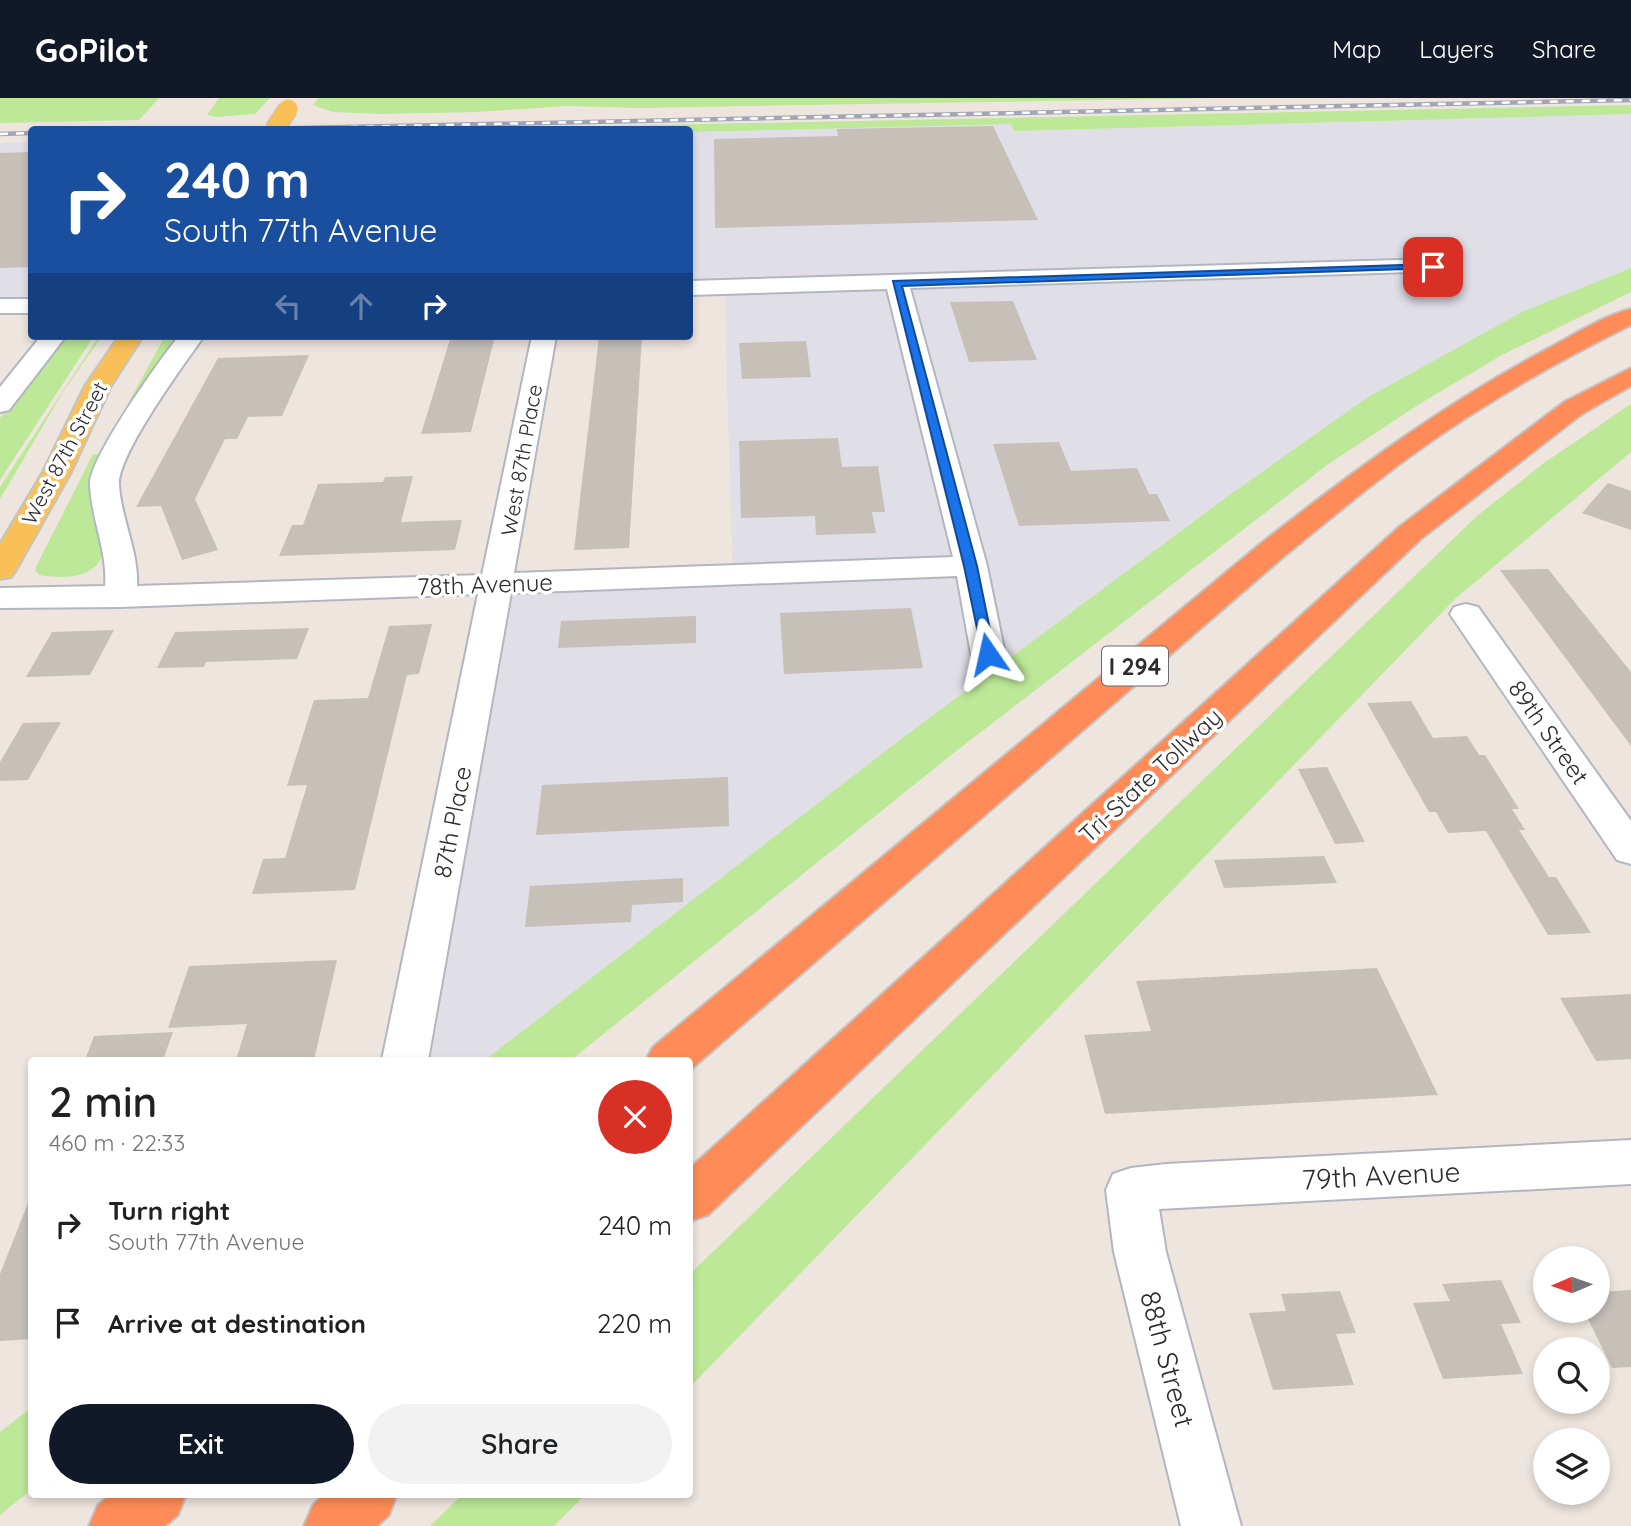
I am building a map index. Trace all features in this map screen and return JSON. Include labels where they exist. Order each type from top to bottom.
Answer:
[{"type":"highway","name":"I 294","points":[[673,1057],[1260,560],[1346,492],[1405,447],[1501,385],[1631,316]]},
{"type":"highway","name":"Tri-State Tollway","points":[[693,1196],[1410,533],[1573,408],[1631,376]]},
{"type":"highway","points":[[119,1526],[152,1498]]},
{"type":"highway","points":[[334,1526],[364,1498]]},
{"type":"main road","points":[[277,126],[292,104]]},
{"type":"main road","name":"West 87th Street","points":[[0,570],[57,472],[98,386],[128,340]]},
{"type":"street","points":[[693,288],[1433,267]]},
{"type":"street","points":[[897,283],[971,566],[988,654]]},
{"type":"street","points":[[0,306],[28,306]]},
{"type":"street","points":[[0,404],[51,340]]},
{"type":"street","points":[[120,597],[122,573],[104,491],[106,473],[174,358],[188,340]]},
{"type":"street","name":"West 87th Place","points":[[498,584],[543,340]]},
{"type":"street","name":"78th Avenue","points":[[0,598],[120,597],[971,566]]},
{"type":"street","name":"87th Place","points":[[406,1057],[498,584]]},
{"type":"street","name":"89th Street","points":[[1466,614],[1631,850]]},
{"type":"street","name":"79th Avenue","points":[[1132,1190],[1631,1162]]},
{"type":"street","name":"88th Street","points":[[1132,1190],[1140,1252],[1211,1526]]},
{"type":"shaded area","points":[[1631,114],[1631,268],[1524,311],[1368,397],[1228,496],[905,736],[489,1057],[431,1057],[511,598],[526,589],[733,580],[724,282],[693,283],[693,132],[1011,124],[1015,131]]},
{"type":"shaded area","points":[[28,142],[28,295],[21,303],[0,304],[0,143]]},
{"type":"green space","points":[[0,98],[159,98],[139,120],[0,123]]},
{"type":"green space","points":[[219,98],[270,98],[255,114],[216,117],[207,115]]},
{"type":"green space","points":[[318,98],[1217,98],[639,108],[566,106],[477,112],[381,114],[333,112],[313,105]]},
{"type":"green space","points":[[1631,105],[1631,114],[1014,131],[1011,124],[693,132],[693,126],[612,126]]},
{"type":"green space","points":[[1631,268],[1631,292],[1502,355],[1421,403],[1327,465],[955,752],[575,1057],[489,1057],[905,736],[1228,496],[1368,397],[1524,311]]},
{"type":"green space","points":[[60,340],[91,340],[0,480],[0,418]]},
{"type":"green space","points":[[96,340],[99,340],[63,392],[0,499],[0,487]]},
{"type":"green space","points":[[163,340],[175,340],[130,407],[96,471],[91,493],[103,545],[99,562],[79,575],[39,575],[35,570],[38,563],[93,454],[99,454]]},
{"type":"green space","points":[[1631,404],[1631,452],[1455,599],[693,1384],[693,1271],[1477,516],[1544,463]]},
{"type":"green space","points":[[28,1410],[28,1492],[0,1515],[0,1432]]},
{"type":"green space","points":[[459,1498],[582,1498],[554,1526],[430,1526]]},
{"type":"building","points":[[993,126],[1038,220],[715,228],[714,139],[838,136],[837,129]]},
{"type":"building","points":[[28,152],[28,267],[0,268],[0,153]]},
{"type":"building","points":[[1013,301],[1037,360],[969,362],[950,302]]},
{"type":"building","points":[[450,340],[494,340],[471,432],[421,434]]},
{"type":"building","points":[[599,340],[642,340],[629,548],[574,550]]},
{"type":"building","points":[[806,341],[811,377],[742,379],[739,343]]},
{"type":"building","points":[[309,355],[282,416],[248,417],[237,439],[225,439],[195,499],[218,550],[182,560],[161,506],[136,507],[218,358]]},
{"type":"building","points":[[838,438],[842,467],[878,466],[885,512],[872,512],[876,533],[816,535],[815,516],[741,518],[739,441]]},
{"type":"building","points":[[1059,442],[1071,471],[1137,468],[1149,494],[1157,494],[1170,521],[1019,526],[993,444]]},
{"type":"building","points":[[413,476],[401,522],[462,520],[455,550],[279,556],[292,525],[303,525],[318,484],[383,482],[385,477]]},
{"type":"building","points":[[1608,483],[1631,491],[1631,530],[1582,513]]},
{"type":"building","points":[[1548,569],[1631,672],[1631,746],[1500,570]]},
{"type":"building","points":[[911,608],[923,668],[784,674],[780,613]]},
{"type":"building","points":[[696,616],[696,643],[558,648],[561,621]]},
{"type":"building","points":[[432,624],[419,674],[407,675],[355,890],[252,894],[263,859],[285,858],[307,785],[287,786],[314,700],[368,698],[389,626]]},
{"type":"building","points":[[309,628],[297,659],[206,662],[204,667],[157,668],[175,632]]},
{"type":"building","points":[[114,630],[90,675],[26,677],[52,632]]},
{"type":"building","points":[[1411,701],[1433,738],[1467,736],[1479,755],[1485,755],[1519,809],[1512,809],[1525,830],[1519,830],[1549,877],[1556,877],[1591,933],[1548,935],[1486,831],[1448,833],[1436,812],[1429,812],[1367,703]]},
{"type":"building","points":[[61,722],[28,780],[0,781],[0,762],[23,723]]},
{"type":"building","points":[[1327,767],[1365,842],[1335,844],[1298,769]]},
{"type":"building","points":[[728,777],[729,826],[536,835],[542,785]]},
{"type":"building","points":[[1324,856],[1337,883],[1224,888],[1214,860]]},
{"type":"building","points":[[683,878],[683,902],[632,905],[631,922],[525,927],[530,886]]},
{"type":"building","points":[[337,960],[315,1057],[237,1057],[247,1024],[168,1028],[189,966]]},
{"type":"building","points":[[1377,968],[1438,1095],[1105,1114],[1084,1035],[1151,1031],[1136,981]]},
{"type":"building","points":[[1631,994],[1631,1059],[1596,1061],[1560,998]]},
{"type":"building","points":[[173,1032],[164,1057],[86,1057],[94,1036]]},
{"type":"building","points":[[28,1203],[28,1339],[0,1341],[0,1274]]},
{"type":"building","points":[[1501,1280],[1521,1323],[1501,1324],[1523,1374],[1443,1379],[1413,1303],[1450,1301],[1442,1284]]},
{"type":"building","points":[[1631,1290],[1631,1367],[1612,1368],[1610,1337],[1597,1337],[1590,1323],[1610,1323],[1610,1291]]},
{"type":"building","points":[[1340,1291],[1356,1333],[1336,1334],[1354,1385],[1273,1390],[1249,1313],[1286,1311],[1281,1294]]},
{"type":"railway","points":[[396,126],[1631,100]]},
{"type":"railway","points":[[0,134],[28,133]]},
{"type":"route","points":[[988,654],[971,566],[897,283],[1433,267]]}]
